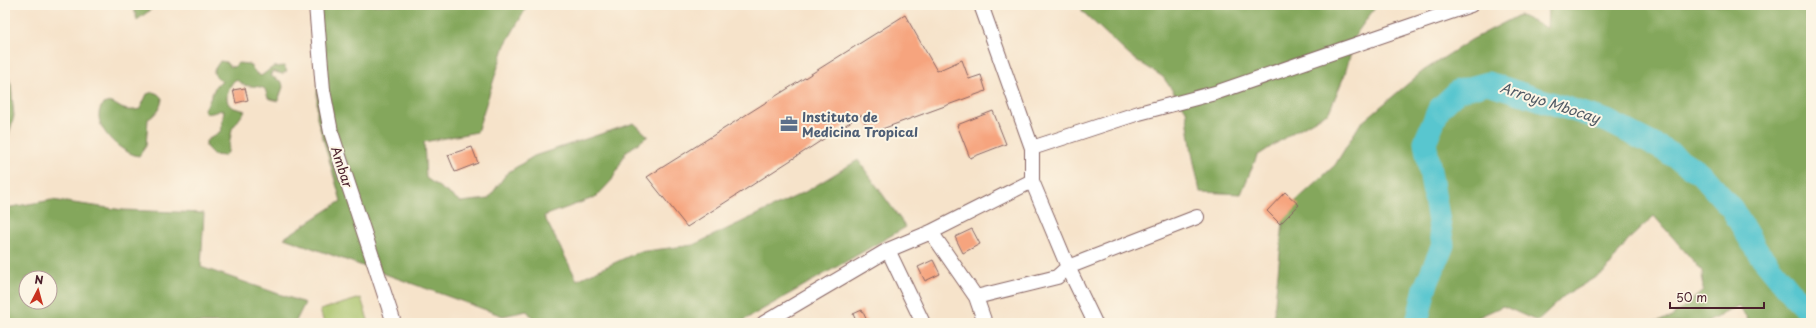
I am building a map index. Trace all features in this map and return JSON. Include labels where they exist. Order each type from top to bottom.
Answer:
[{"type":"street","name":"Ambar","points":[[316,5],[323,90],[330,132],[394,323]]},
{"type":"street","points":[[981,5],[1032,148],[1032,181],[1068,267],[1095,323]]},
{"type":"street","points":[[1032,148],[1139,113],[1216,93],[1471,5]]},
{"type":"street","points":[[767,322],[888,250],[931,232],[1032,181]]},
{"type":"street","points":[[976,297],[1057,277],[1068,267],[1197,217]]},
{"type":"street","points":[[931,232],[976,297],[985,323]]},
{"type":"street","points":[[888,250],[923,323]]},
{"type":"green space","points":[[133,5],[157,5],[137,20]]},
{"type":"green space","points":[[318,5],[528,5],[505,45],[477,132],[424,142],[426,178],[461,202],[488,199],[507,173],[534,156],[634,123],[648,136],[626,152],[612,180],[596,197],[544,216],[577,280],[638,252],[693,245],[805,192],[858,160],[906,227],[739,323],[537,323],[527,311],[503,316],[284,238],[341,201],[317,118]]},
{"type":"green space","points":[[1082,5],[1377,5],[1356,34],[1345,74],[1329,112],[1292,133],[1257,156],[1241,194],[1200,192],[1192,153],[1186,110],[1163,77],[1130,56],[1082,11]]},
{"type":"green space","points":[[1548,5],[1811,5],[1811,323],[1751,323],[1738,306],[1706,323],[1647,323],[1670,318],[1703,291],[1702,271],[1654,216],[1627,241],[1606,271],[1564,296],[1537,321],[1503,306],[1465,323],[1273,323],[1284,212],[1335,165],[1360,124],[1423,71],[1471,40],[1519,15],[1547,28]]},
{"type":"green space","points":[[220,61],[226,62],[229,66],[234,67],[238,63],[249,64],[256,73],[261,76],[273,67],[284,66],[287,71],[282,74],[272,71],[271,76],[282,82],[283,87],[278,101],[268,98],[265,89],[244,85],[235,80],[233,82],[229,89],[227,101],[232,107],[245,111],[232,129],[228,152],[224,156],[214,155],[206,147],[206,141],[221,131],[224,110],[213,113],[205,113],[204,108],[208,104],[216,85],[222,82],[214,74],[214,70]]},
{"type":"green space","points":[[5,67],[11,85],[14,116],[5,149]]},
{"type":"green space","points":[[153,92],[162,98],[161,104],[156,113],[148,119],[146,146],[139,156],[126,151],[112,141],[99,121],[99,114],[102,106],[110,102],[126,110],[140,109],[147,94]]},
{"type":"green space","points":[[52,200],[123,210],[204,213],[201,267],[305,303],[295,323],[5,323],[5,208]]},
{"type":"green space","points":[[361,298],[369,323],[324,323],[320,310]]},
{"type":"building","name":"Instituto de Medicina Tropical","points":[[905,15],[937,71],[962,60],[969,79],[981,75],[986,91],[871,133],[861,115],[687,227],[647,177]]},
{"type":"building","points":[[245,88],[248,100],[236,103],[233,90]]},
{"type":"building","points":[[993,111],[1006,144],[970,158],[957,125]]},
{"type":"building","points":[[472,147],[478,163],[455,172],[448,155]]},
{"type":"building","points":[[1285,192],[1299,205],[1280,224],[1267,211]]},
{"type":"building","points":[[972,229],[980,244],[963,253],[955,237]]},
{"type":"building","points":[[933,260],[940,274],[925,281],[918,267]]},
{"type":"building","points":[[862,310],[868,323],[857,323],[853,314]]},
{"type":"waterway","name":"Arroyo Mbocay","points":[[1417,323],[1425,288],[1443,245],[1425,142],[1439,109],[1458,91],[1488,83],[1607,121],[1666,151],[1700,173],[1732,209],[1757,251],[1794,296],[1811,313]]},
{"type":"place","name":"Instituto de Medicina Tropical","points":[[789,124]]}]
